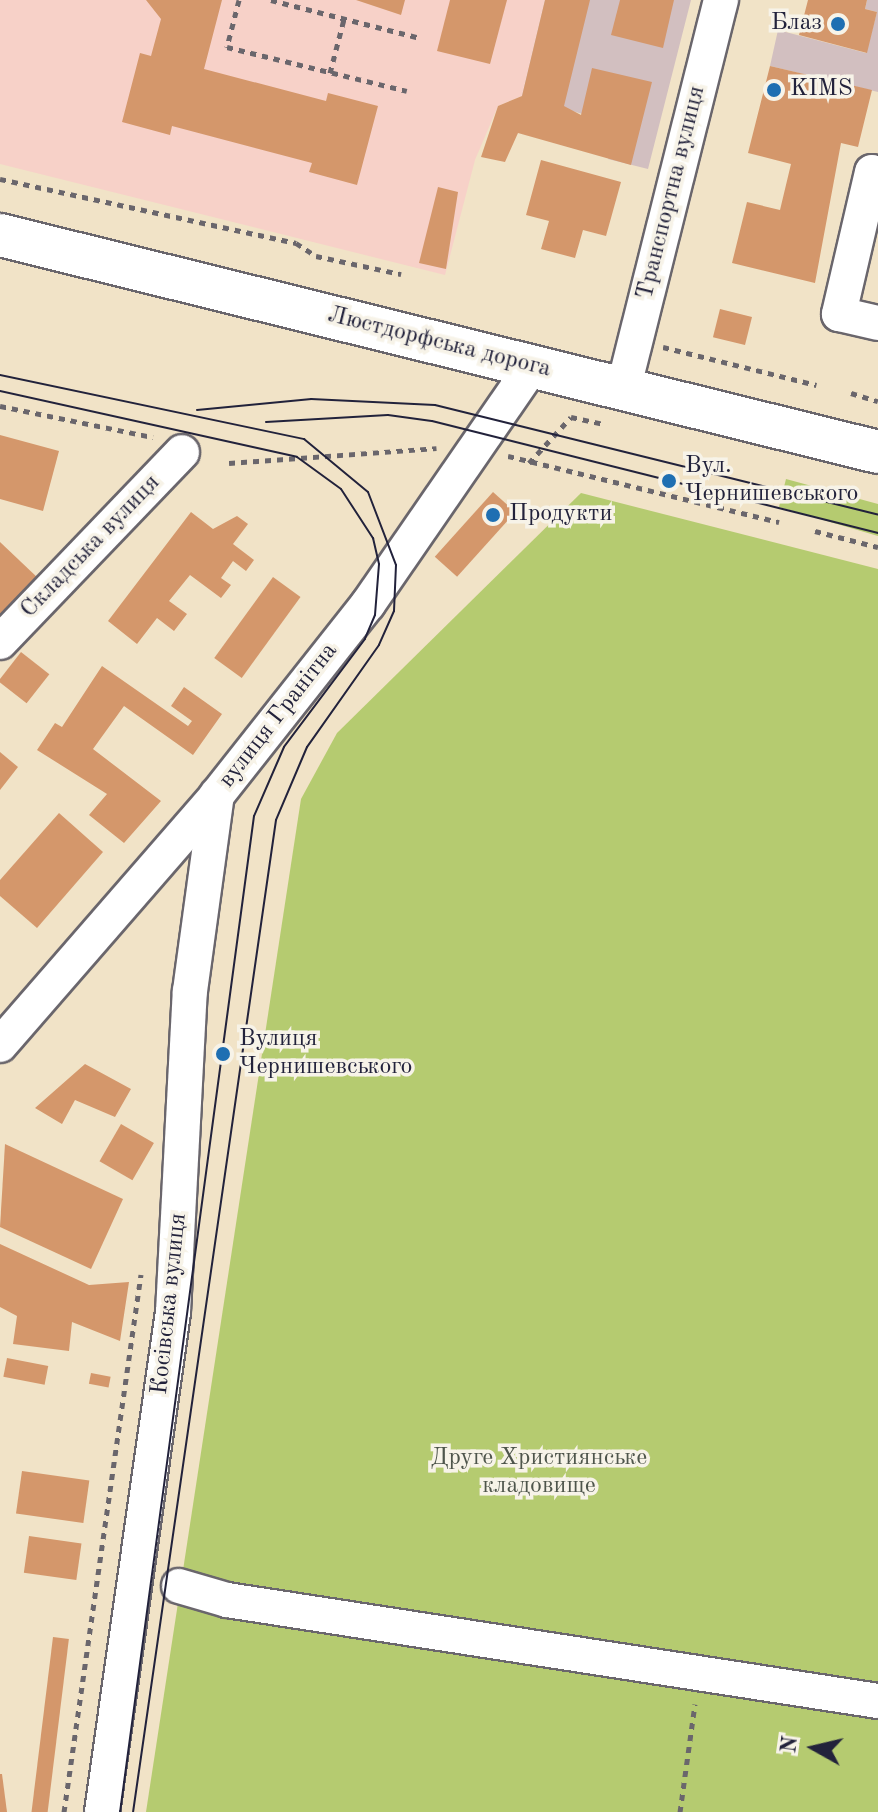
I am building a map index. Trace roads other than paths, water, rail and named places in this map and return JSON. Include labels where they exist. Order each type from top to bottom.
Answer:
[{"type":"main road","name":"Люстдорфська дорога","points":[[0,235],[624,386],[878,452]]},
{"type":"street","name":"Транспортна вулиця","points":[[624,386],[721,0]]},
{"type":"street","points":[[878,174],[872,172],[839,314],[878,323]]},
{"type":"street","name":"вулиця Гранітна","points":[[0,1045],[217,795],[380,588],[532,366]]},
{"type":"street","name":"Складська вулиця","points":[[0,642],[182,452]]},
{"type":"street","name":"Косівська вулиця","points":[[102,1812],[173,1312],[190,991],[217,795]]},
{"type":"street","points":[[179,1586],[700,1676],[878,1701]]},
{"type":"tram line","points":[[0,375],[304,439],[368,492],[396,565],[394,611],[379,645],[307,747],[276,820],[133,1812]]},
{"type":"tram line","points":[[0,391],[297,457],[341,489],[373,538],[379,564],[375,615],[365,639],[284,747],[254,816],[120,1812]]},
{"type":"tram line","points":[[197,410],[311,399],[435,405],[878,515]]},
{"type":"tram line","points":[[266,422],[388,415],[432,421],[878,533]]},
{"type":"place","name":"Блаз","points":[[838,24]]},
{"type":"place","name":"KIMS","points":[[774,90]]},
{"type":"place","name":"Вул. Чернишевського","points":[[669,481]]},
{"type":"place","name":"Продукти","points":[[493,515]]},
{"type":"place","name":"Вулиця Чернишевського","points":[[223,1054]]},
{"type":"park label","name":"Друге Християнське кладовище","points":[[539,1473]]}]
